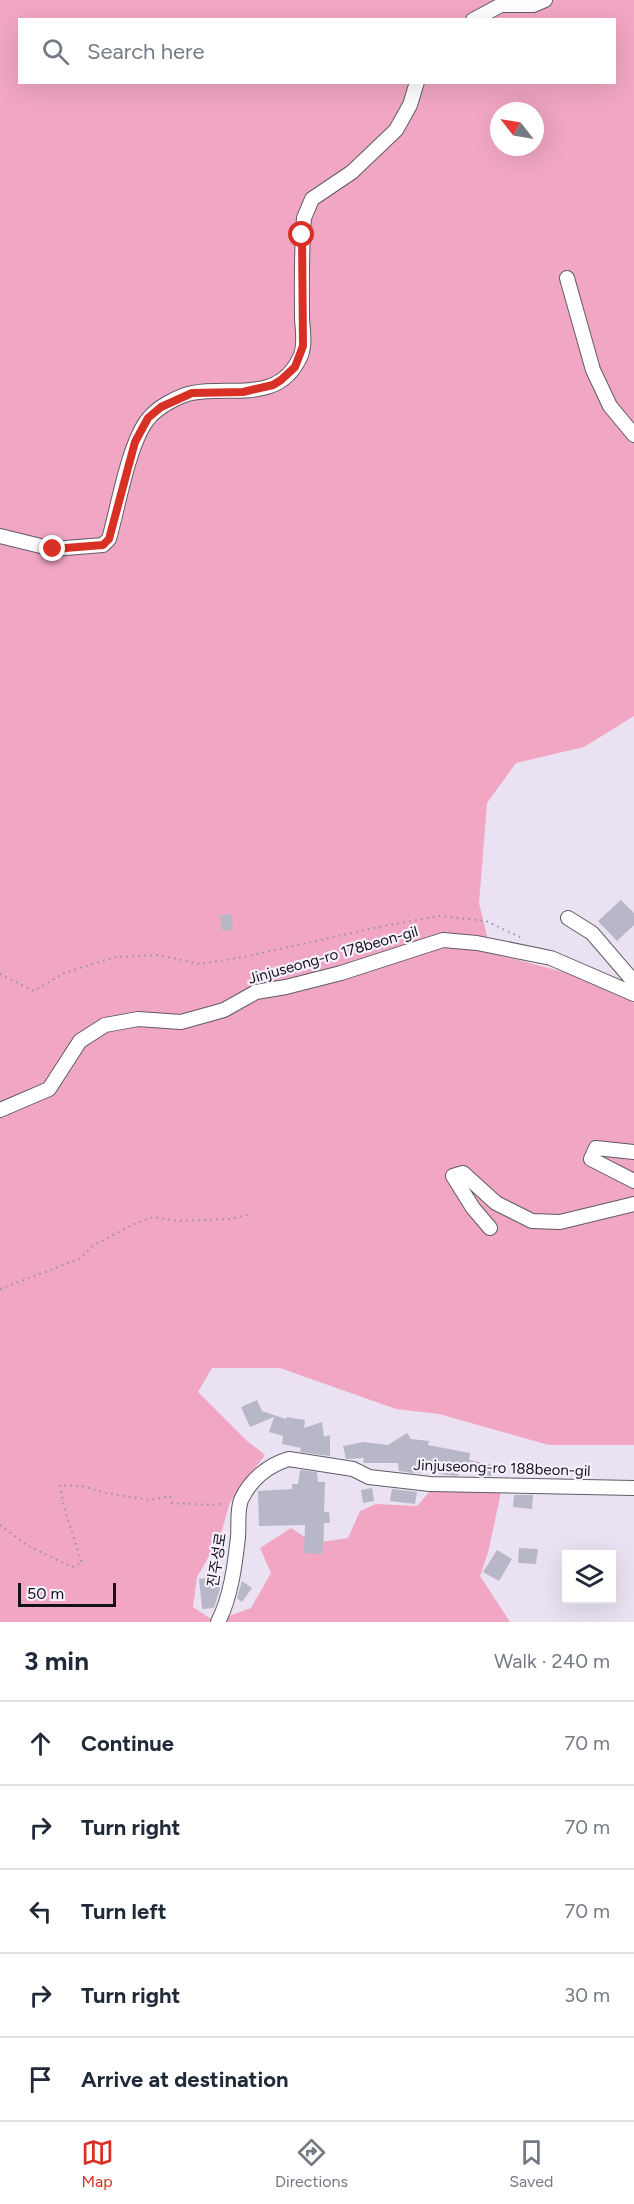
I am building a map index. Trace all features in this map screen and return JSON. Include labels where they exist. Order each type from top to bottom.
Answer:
[{"type":"street","points":[[477,18],[501,5],[533,5],[544,0]]},
{"type":"street","points":[[0,536],[53,549],[103,545],[109,539],[135,442],[148,418],[161,407],[192,393],[243,392],[273,385],[295,367],[303,346],[304,218],[312,199],[357,168],[396,130],[410,105],[416,84]]},
{"type":"street","points":[[567,278],[593,370],[610,406],[634,435]]},
{"type":"street","points":[[568,918],[592,933],[634,982]]},
{"type":"street","name":"Jinjuseong-ro 178beon-gil","points":[[0,1110],[49,1089],[80,1041],[105,1024],[138,1019],[181,1022],[224,1010],[256,992],[341,973],[443,940],[477,943],[551,958],[634,994]]},
{"type":"street","points":[[634,1152],[596,1148],[591,1159],[634,1181]]},
{"type":"street","points":[[490,1228],[473,1208],[453,1176],[463,1173],[496,1203],[532,1221],[560,1222],[634,1204]]},
{"type":"street","name":"Jinjuseong-ro 188beon-gil","points":[[240,1502],[252,1483],[269,1467],[289,1460],[353,1469],[369,1477],[430,1484],[634,1488]]},
{"type":"street","name":"진주성로","points":[[218,1622],[227,1601],[236,1552],[240,1502]]},
{"type":"path","points":[[0,974],[34,991],[64,973],[115,957],[159,955],[200,964],[244,957],[439,916],[486,921],[527,940]]},
{"type":"path","points":[[0,1288],[79,1258],[94,1245],[134,1224],[154,1217],[178,1221],[231,1219],[250,1214]]},
{"type":"path","points":[[0,1525],[28,1546],[72,1567],[82,1563],[64,1507],[60,1485],[82,1486],[106,1493],[150,1500],[170,1496],[172,1503],[212,1505],[240,1502]]},
{"type":"shaded area","points":[[0,0],[634,0],[634,716],[584,747],[516,763],[487,803],[479,903],[491,953],[585,979],[620,994],[634,1003],[634,1445],[549,1445],[439,1414],[396,1409],[280,1368],[212,1368],[198,1392],[246,1440],[265,1455],[230,1502],[220,1537],[197,1577],[193,1607],[211,1619],[209,1622],[0,1622]]},
{"type":"shaded area","points":[[431,1490],[501,1492],[488,1553],[480,1576],[510,1622],[223,1622],[226,1617],[251,1608],[271,1573],[260,1548],[291,1528],[314,1543],[348,1538],[360,1511],[376,1504],[417,1506]]},
{"type":"building","points":[[621,900],[634,913],[634,925],[617,941],[598,921]]},
{"type":"building","points":[[232,914],[233,930],[222,931],[220,915]]},
{"type":"building","points":[[257,1400],[262,1411],[286,1419],[287,1417],[305,1420],[304,1428],[322,1422],[324,1437],[330,1435],[330,1456],[300,1452],[301,1448],[282,1444],[283,1436],[269,1432],[274,1417],[250,1427],[241,1407]]},
{"type":"building","points":[[407,1433],[411,1439],[429,1441],[428,1445],[470,1453],[469,1460],[493,1465],[491,1476],[459,1469],[458,1476],[439,1474],[439,1471],[412,1473],[399,1471],[398,1463],[363,1463],[364,1458],[346,1459],[343,1446],[363,1442],[388,1445]]},
{"type":"building","points":[[300,1470],[317,1472],[318,1482],[325,1482],[324,1512],[329,1512],[330,1523],[324,1523],[323,1554],[304,1553],[305,1525],[259,1526],[258,1491],[292,1489],[292,1484],[298,1484]]},
{"type":"building","points":[[372,1488],[374,1501],[363,1503],[361,1490]]},
{"type":"building","points":[[392,1489],[417,1492],[415,1504],[390,1501]]},
{"type":"building","points":[[514,1495],[533,1495],[532,1509],[513,1507]]},
{"type":"building","points":[[519,1548],[538,1549],[536,1564],[518,1563]]},
{"type":"building","points":[[497,1550],[512,1559],[499,1581],[483,1572]]},
{"type":"building","points":[[221,1576],[222,1582],[214,1608],[202,1609],[199,1579]]},
{"type":"building","points":[[242,1581],[252,1588],[242,1602],[237,1598]]},
{"type":"route","points":[[53,549],[103,545],[109,539],[135,442],[148,418],[161,407],[192,393],[243,392],[260,389],[281,380],[295,367],[302,354],[303,346],[302,235]]}]
